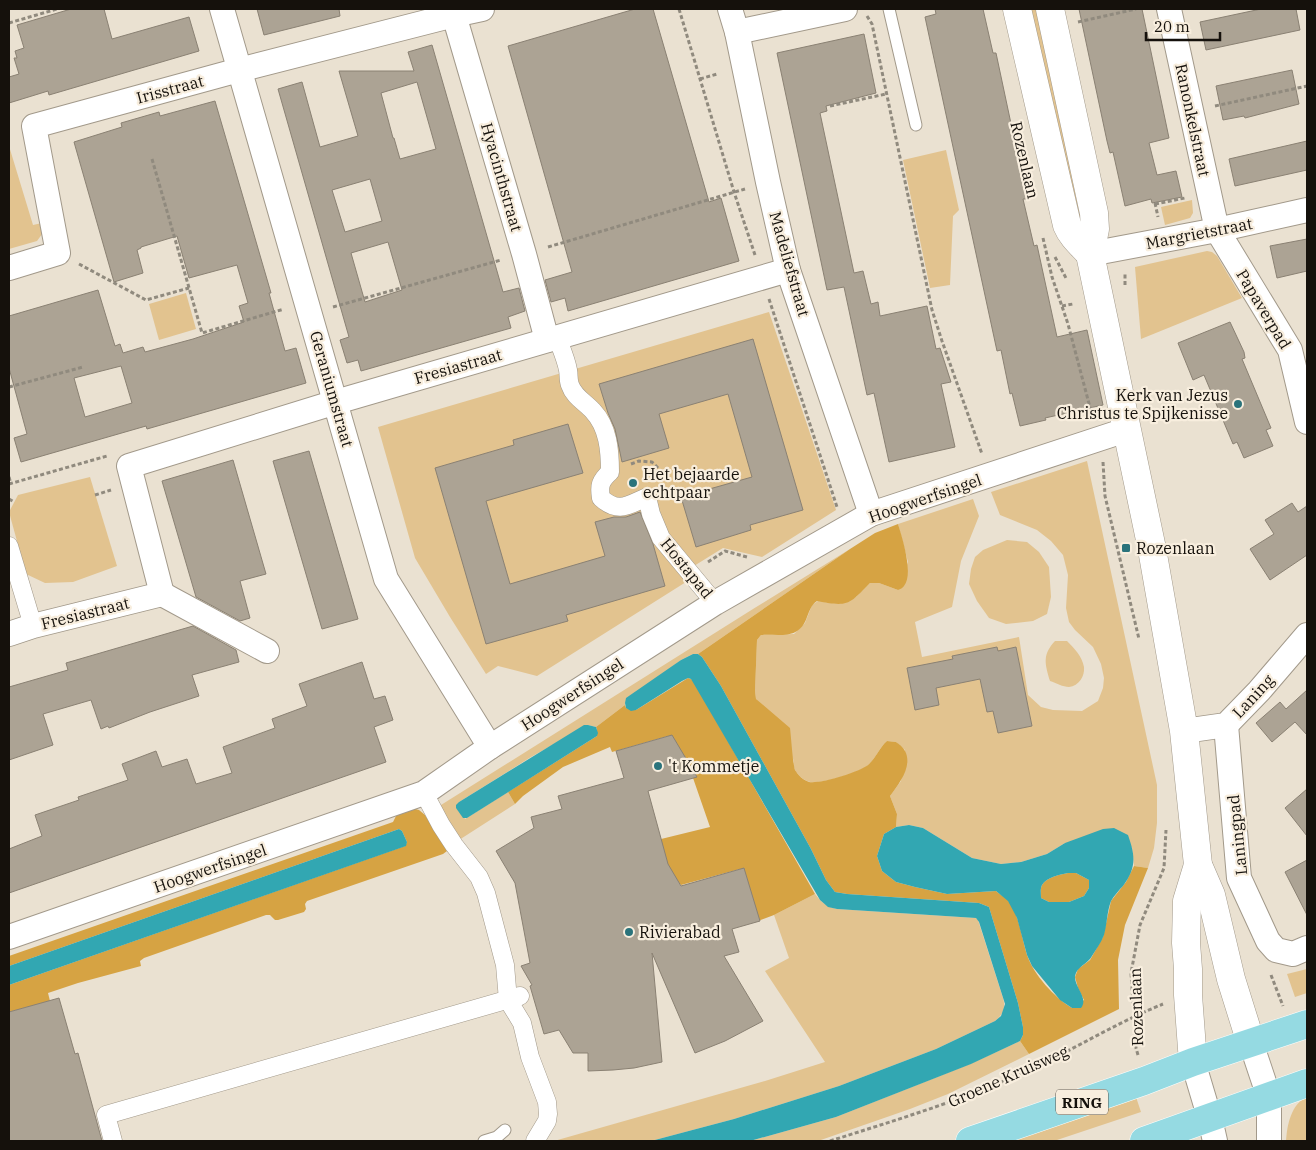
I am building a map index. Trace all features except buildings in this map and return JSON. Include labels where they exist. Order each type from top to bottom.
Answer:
[{"type":"main road","name":"RING","points":[[970,1141],[1307,1024]]},
{"type":"main road","points":[[1144,1141],[1212,1130],[1269,1097],[1307,1084]]},
{"type":"street","name":"Geraniumstraat","points":[[222,9],[386,579],[490,747]]},
{"type":"street","name":"Irisstraat","points":[[58,253],[34,126],[239,70],[482,9]]},
{"type":"street","name":"Madeliefstraat","points":[[730,9],[737,32],[788,270],[871,514]]},
{"type":"street","name":"Rozenlaan","points":[[1017,9],[1067,225],[1076,240],[1090,254]]},
{"type":"street","points":[[1050,9],[1094,214],[1095,229],[1090,254],[1114,434],[1152,549],[1184,731],[1198,865],[1211,895],[1231,979],[1269,1097],[1269,1141]]},
{"type":"street","name":"Ranonkelstraat","points":[[1169,9],[1217,230]]},
{"type":"street","points":[[737,32],[855,11]]},
{"type":"street","name":"Hyacinthstraat","points":[[454,15],[524,254],[552,338]]},
{"type":"street","name":"Margrietstraat","points":[[1090,254],[1217,230],[1307,210]]},
{"type":"street","name":"Papaverpad","points":[[1217,230],[1290,350],[1307,422]]},
{"type":"street","points":[[9,268],[58,253]]},
{"type":"street","name":"Fresiastraat","points":[[129,466],[336,402],[788,270]]},
{"type":"street","points":[[552,338],[569,371],[570,385],[576,396],[593,411],[601,422],[607,437],[610,451],[610,472],[604,477],[599,487],[601,498],[608,505],[623,508],[647,497]]},
{"type":"street","name":"Hoogwerfsingel","points":[[9,937],[424,792],[490,747],[715,603],[871,514],[1114,434]]},
{"type":"street","points":[[129,466],[162,594],[267,651]]},
{"type":"street","name":"Hostapad","points":[[647,497],[651,514],[662,538],[715,603]]},
{"type":"street","points":[[9,546],[33,626]]},
{"type":"street","name":"Fresiastraat","points":[[9,634],[33,626],[162,594]]},
{"type":"street","name":"Laning","points":[[1184,731],[1226,725],[1259,691],[1307,635]]},
{"type":"street","name":"Laningpad","points":[[1226,725],[1239,878],[1268,941],[1276,950],[1293,954],[1307,948]]},
{"type":"street","points":[[424,792],[440,825],[479,877],[486,893],[530,1057],[546,1102],[547,1121],[535,1141]]},
{"type":"street","points":[[1198,865],[1187,901],[1188,995],[1194,1062],[1212,1130]]},
{"type":"street","points":[[113,1141],[106,1115],[514,998]]},
{"type":"lane","points":[[889,9],[916,125]]},
{"type":"lane","points":[[484,1141],[497,1136],[505,1130]]},
{"type":"path","points":[[9,23],[57,9]]},
{"type":"path","points":[[1078,22],[1136,9]]},
{"type":"path","points":[[855,11],[872,24],[935,322],[989,475]]},
{"type":"path","points":[[700,79],[717,74]]},
{"type":"path","points":[[1191,111],[1307,86]]},
{"type":"path","points":[[830,106],[886,94]]},
{"type":"path","points":[[152,159],[202,333],[306,302],[325,309],[524,254],[768,182]]},
{"type":"path","points":[[1041,229],[1052,277],[1068,324],[1093,416],[1114,434],[1105,496],[1141,647]]},
{"type":"path","points":[[58,253],[146,300],[189,288]]},
{"type":"path","points":[[9,387],[83,367]]},
{"type":"path","points":[[9,477],[10,484],[112,454],[117,470],[129,466]]},
{"type":"path","points":[[610,472],[639,461],[652,462],[659,469],[660,480],[647,497]]},
{"type":"path","points":[[9,499],[14,502]]},
{"type":"path","name":"Rozenlaan","points":[[1138,1056],[1131,973],[1140,925],[1164,868],[1167,822]]},
{"type":"path","points":[[1270,971],[1279,997]]},
{"type":"path","name":"Groene Kruisweg","points":[[830,1141],[950,1103],[1026,1071],[1134,1016],[1166,1004]]},
{"type":"shaded area","points":[[1026,9],[1043,9],[1087,214],[1078,228]]},
{"type":"shaded area","points":[[9,146],[33,225],[42,223],[45,230],[37,241],[9,249]]},
{"type":"shaded area","points":[[946,150],[959,210],[953,216],[950,285],[930,288],[903,160]]},
{"type":"shaded area","points":[[1192,200],[1193,213],[1190,218],[1165,225],[1161,207]]},
{"type":"shaded area","points":[[1207,251],[1217,256],[1242,298],[1141,339],[1135,267]]},
{"type":"shaded area","points":[[186,293],[196,329],[159,340],[149,304]]},
{"type":"shaded area","points":[[769,312],[836,510],[762,557],[723,548],[681,574],[686,582],[537,676],[498,666],[486,674],[415,558],[378,427]]},
{"type":"shaded area","points":[[1087,461],[1157,785],[1157,823],[1154,848],[1148,868],[1134,866],[1132,847],[1065,843],[1047,854],[1021,862],[1001,864],[972,858],[923,828],[909,825],[896,827],[897,814],[890,796],[901,781],[905,750],[896,742],[887,741],[867,766],[848,775],[816,782],[810,782],[800,776],[796,772],[793,759],[756,699],[757,640],[761,635],[794,634],[805,623],[812,605],[818,601],[830,603],[856,597],[870,583],[879,583],[898,590],[908,562],[898,524],[973,499],[979,516],[961,561],[952,607],[915,622],[922,657],[1019,637],[1028,695],[1041,707],[1053,710],[1082,711],[1098,701],[1103,688],[1104,678],[1101,664],[1093,647],[1069,622],[1066,608],[1068,575],[1063,555],[1051,541],[1037,530],[1000,515],[991,492]]},
{"type":"shaded area","points":[[90,477],[117,566],[73,582],[45,583],[26,574],[9,512],[18,495]]},
{"type":"shaded area","points":[[898,524],[908,565],[907,580],[904,587],[898,590],[879,583],[870,583],[847,603],[835,604],[817,601],[813,604],[804,624],[794,633],[761,635],[757,640],[756,699],[790,728],[795,770],[809,782],[831,779],[863,768],[871,762],[887,741],[896,742],[901,746],[905,751],[907,763],[904,775],[890,796],[897,814],[896,827],[884,834],[877,856],[882,871],[896,882],[947,894],[996,891],[1008,900],[1012,906],[1018,919],[1027,955],[1034,970],[1052,992],[1072,1008],[1084,1000],[1075,977],[1078,969],[1090,960],[1103,937],[1111,901],[1126,882],[1134,866],[1148,868],[1125,925],[1118,960],[1119,1009],[1029,1054],[1020,1041],[1023,1035],[1023,1027],[1018,1003],[989,907],[979,903],[835,892],[826,880],[811,849],[721,686],[698,654],[850,549],[875,533]]},
{"type":"shaded area","points":[[1007,540],[1027,542],[1039,552],[1049,567],[1051,597],[1047,614],[1033,621],[1006,624],[989,618],[977,601],[969,584],[975,557],[983,550]]},
{"type":"shaded area","points":[[850,549],[698,654],[693,654],[681,660],[596,727],[588,725],[531,757],[459,802],[465,819],[508,792],[515,804],[459,840],[441,805]]},
{"type":"shaded area","points":[[1055,641],[1067,641],[1077,652],[1083,663],[1082,677],[1076,685],[1069,687],[1050,681],[1046,655]]},
{"type":"shaded area","points":[[688,678],[693,680],[815,894],[774,915],[755,922],[740,869],[681,885],[664,865],[657,840],[710,827],[693,778],[668,736],[612,752],[610,747],[563,767],[515,804],[508,792],[597,736],[596,727],[625,705],[626,708],[636,710]]},
{"type":"shaded area","points":[[412,808],[419,810],[425,815],[447,851],[443,854],[307,901],[304,912],[278,920],[275,920],[270,915],[266,915],[144,958],[140,961],[141,966],[48,993],[50,1001],[9,1012],[9,985],[405,846],[407,842],[402,831],[399,829],[9,966],[9,956],[393,822],[398,812]]},
{"type":"shaded area","points":[[1068,873],[1076,873],[1089,880],[1089,888],[1084,896],[1069,902],[1049,902],[1041,898],[1041,888],[1044,882]]},
{"type":"shaded area","points":[[815,894],[824,904],[837,909],[976,918],[1003,998],[1004,1008],[1002,1014],[995,1021],[936,1049],[839,1086],[734,1119],[651,1141],[554,1141],[825,1062],[765,971],[789,958],[774,915]]},
{"type":"shaded area","points":[[1307,969],[1307,993],[1295,997],[1287,974]]},
{"type":"shaded area","points":[[1020,1041],[1029,1054],[948,1094],[910,1109],[818,1141],[750,1141],[836,1117],[970,1064]]},
{"type":"shaded area","points":[[1136,1097],[1141,1112],[1054,1141],[1010,1141]]},
{"type":"shaded area","points":[[1307,1097],[1307,1141],[1286,1141],[1287,1128],[1291,1116],[1297,1105]]},
{"type":"water","points":[[693,654],[698,654],[702,657],[721,686],[811,849],[826,880],[835,892],[979,903],[989,907],[1018,1003],[1023,1027],[1023,1035],[1020,1041],[971,1064],[836,1117],[750,1141],[651,1141],[734,1119],[839,1086],[936,1049],[995,1021],[1001,1016],[1005,1004],[979,922],[976,918],[837,909],[828,907],[820,900],[691,679],[688,678],[682,681],[636,710],[631,711],[626,708],[626,698],[681,660]]},
{"type":"water","points":[[584,725],[596,727],[597,736],[467,818],[463,818],[456,808],[459,802]]},
{"type":"water","points":[[909,825],[923,828],[972,858],[1001,864],[1021,862],[1047,854],[1065,843],[1103,829],[1114,828],[1128,835],[1133,855],[1131,873],[1111,901],[1101,941],[1090,959],[1078,970],[1075,976],[1083,1000],[1081,1008],[1072,1008],[1060,1000],[1032,966],[1017,918],[1008,901],[996,891],[947,894],[896,882],[882,871],[877,856],[884,834],[896,827]],"holes":[[[1068,873],[1076,873],[1089,880],[1089,888],[1084,896],[1069,902],[1049,902],[1041,898],[1041,887],[1044,882]]]},
{"type":"water","points":[[399,829],[402,831],[407,842],[406,846],[9,985],[9,966]]},
{"type":"place","name":"Kerk van Jezus Christus te Spijkenisse","points":[[1238,404]]},
{"type":"place","name":"Het bejaarde echtpaar","points":[[633,483]]},
{"type":"place","name":"Rozenlaan","points":[[1126,548]]},
{"type":"place","name":"'t Kommetje","points":[[658,766]]},
{"type":"place","name":"Rivierabad","points":[[629,932]]}]
